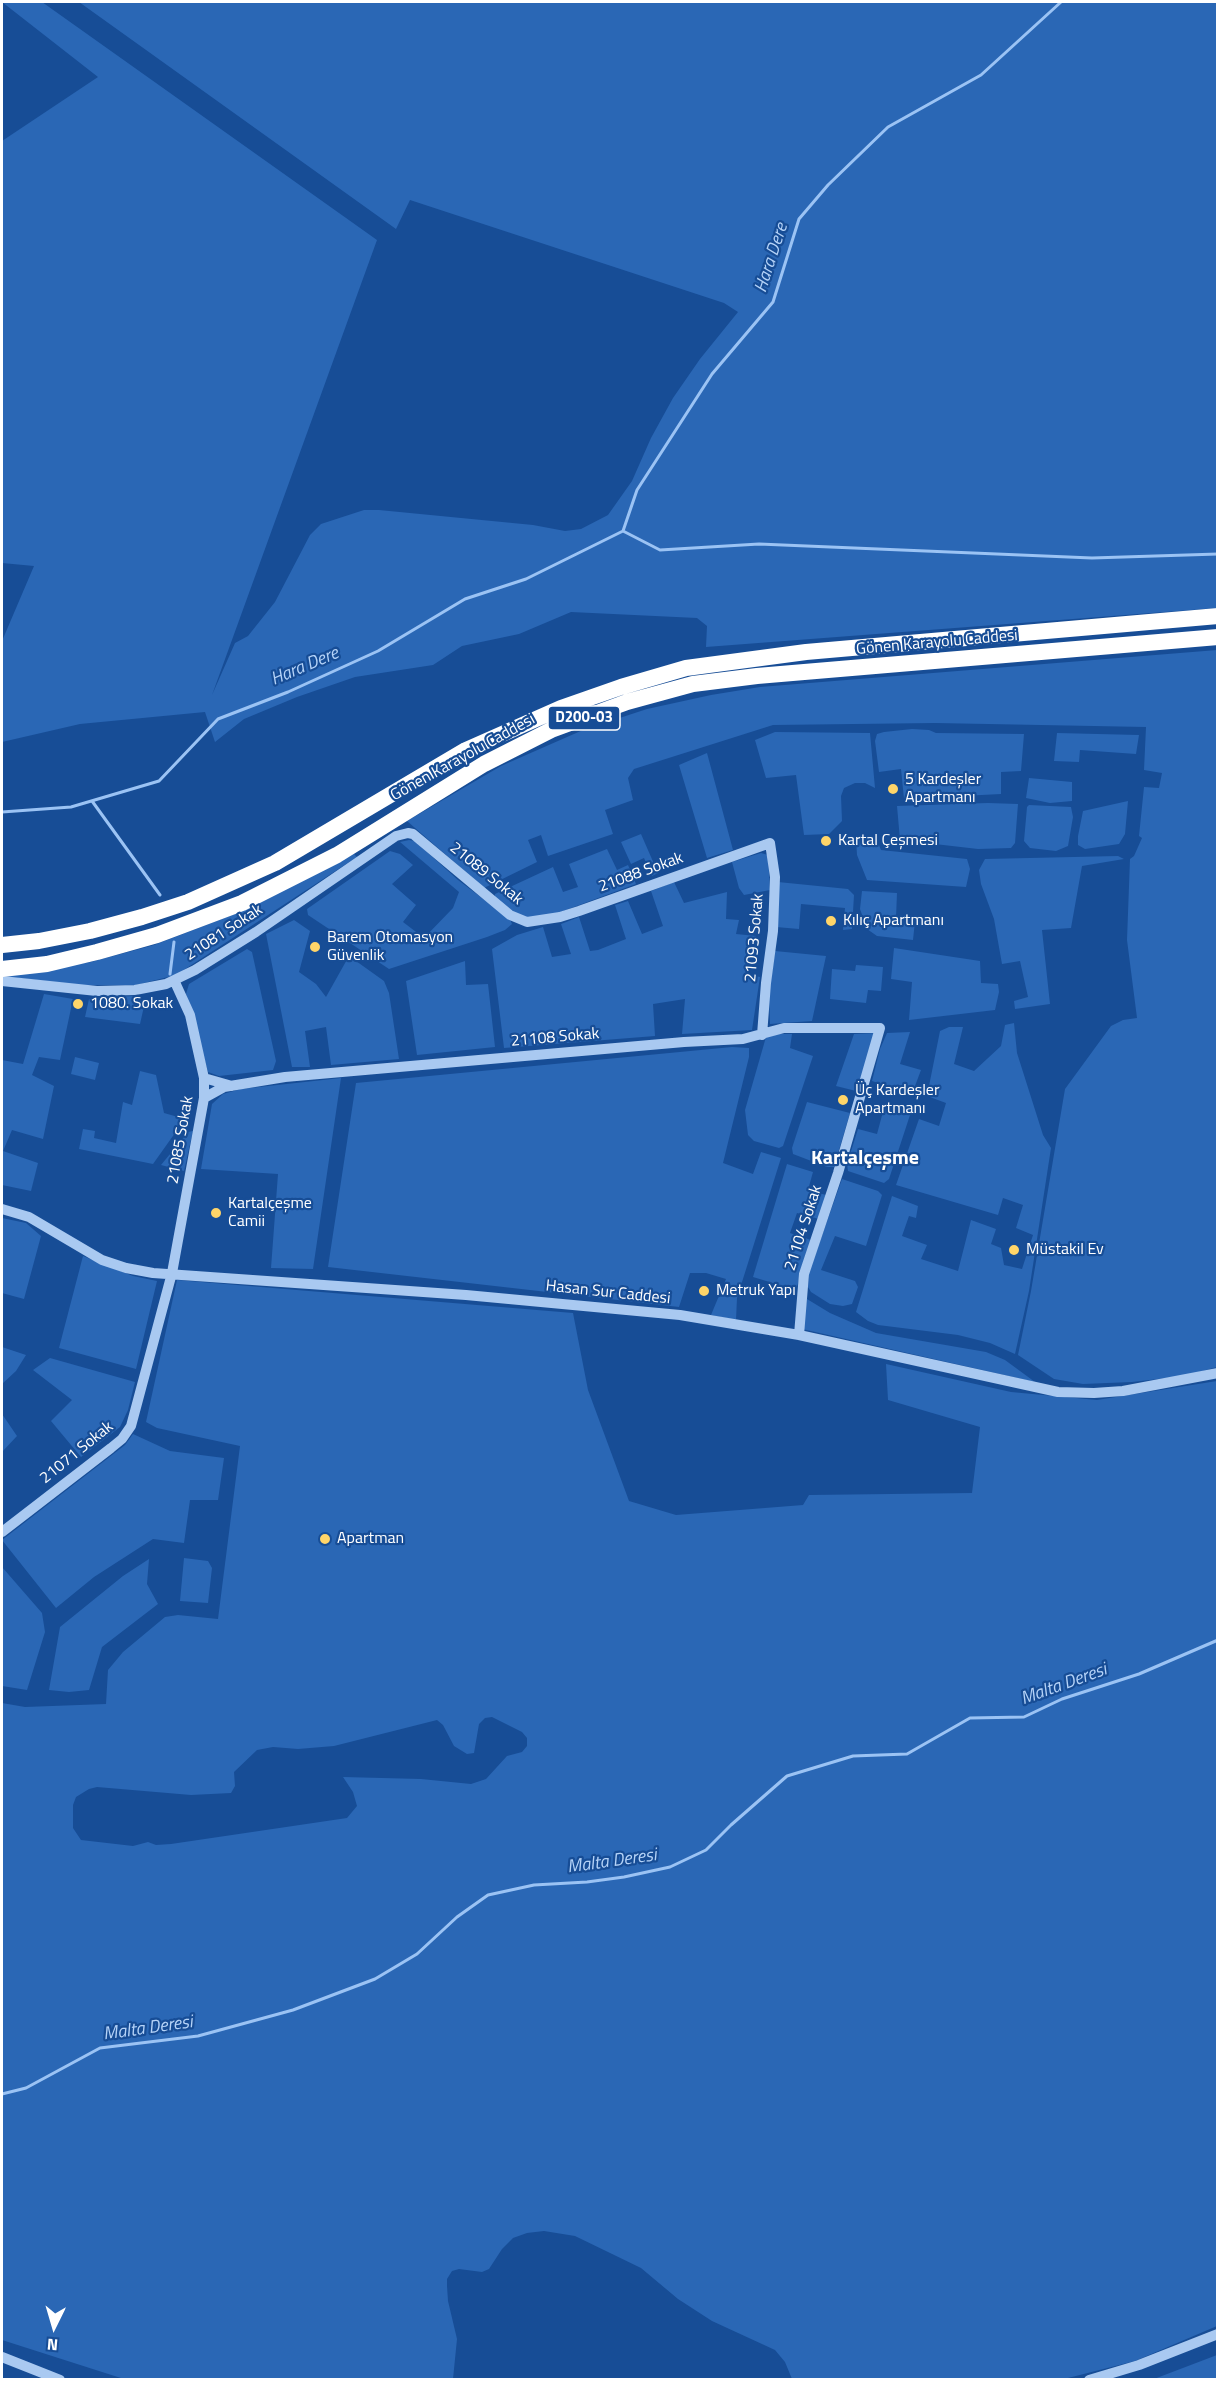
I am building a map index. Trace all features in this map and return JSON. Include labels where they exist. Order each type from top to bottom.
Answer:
[{"type":"highway","name":"Gönen Karayolu Caddesi","points":[[2,945],[39,941],[90,930],[188,902],[275,863],[476,746],[561,708],[686,668],[806,652],[1218,616]]},
{"type":"highway","name":"Gönen Karayolu Caddesi","points":[[2,969],[47,964],[107,949],[168,932],[242,903],[337,855],[484,764],[551,730],[627,702],[693,684],[757,676],[1218,637]]},
{"type":"street","name":"21081 Sokak","points":[[2,981],[105,991],[135,990],[166,984],[195,970],[256,932],[396,836],[408,832],[413,834],[433,851]]},
{"type":"street","name":"21088 Sokak","points":[[520,920],[533,922],[570,914],[770,843]]},
{"type":"street","name":"21093 Sokak","points":[[762,1035],[773,931],[775,877],[770,843]]},
{"type":"street","name":"21089 Sokak","points":[[433,851],[510,915],[520,920]]},
{"type":"street","name":"21085 Sokak","points":[[172,1273],[204,1098],[204,1078],[190,1015],[174,980]]},
{"type":"street","name":"21108 Sokak","points":[[204,1098],[211,1093],[232,1086],[303,1075],[742,1039],[784,1028],[880,1028]]},
{"type":"street","name":"21104 Sokak","points":[[799,1335],[804,1274],[838,1173],[880,1028]]},
{"type":"street","name":"21108 Sokak","points":[[204,1078],[232,1086]]},
{"type":"street","name":"Hasan Sur Caddesi","points":[[2,1209],[29,1217],[102,1260],[144,1271],[466,1295],[668,1314],[799,1335],[1058,1392],[1094,1394],[1123,1391],[1218,1373]]},
{"type":"street","name":"21071 Sokak","points":[[2,1532],[122,1439],[131,1426],[172,1273]]},
{"type":"street","points":[[1089,2379],[1139,2365],[1218,2334]]},
{"type":"street","points":[[2,2357],[60,2379]]},
{"type":"shaded area","points":[[2,2],[42,2],[377,240],[212,695],[235,643],[248,636],[275,602],[310,535],[321,524],[364,510],[379,510],[533,525],[565,531],[581,529],[608,515],[632,481],[651,438],[673,398],[700,359],[738,312],[724,303],[410,200],[396,229],[79,2],[1217,2],[1217,608],[706,647],[707,626],[697,618],[571,612],[519,634],[462,646],[433,665],[355,677],[297,697],[244,719],[215,742],[205,712],[80,724],[2,742],[2,641],[34,566],[2,563],[2,141],[98,77]]},
{"type":"shaded area","points":[[1217,650],[1217,1367],[1184,1376],[1132,1382],[1083,1384],[1054,1379],[1018,1355],[1065,1089],[1111,1026],[1123,1020],[1137,1018],[1127,940],[1130,859],[1134,856],[1142,838],[1139,836],[1144,787],[1159,788],[1162,773],[1144,770],[1146,727],[935,723],[773,725],[634,769],[628,778],[633,800],[605,810],[613,834],[548,856],[541,835],[528,840],[537,862],[484,888],[407,821],[501,766],[583,730],[647,709],[711,695],[760,687]]},
{"type":"shaded area","points":[[912,729],[929,730],[936,733],[1024,734],[1021,771],[1001,772],[1001,794],[904,799],[901,769],[879,772],[875,741],[877,734]]},
{"type":"shaded area","points":[[775,732],[870,733],[875,788],[865,783],[855,783],[844,788],[841,796],[842,821],[829,834],[804,835],[796,775],[766,778],[755,740]]},
{"type":"shaded area","points":[[1057,733],[1139,735],[1136,754],[1080,750],[1079,762],[1054,761]]},
{"type":"shaded area","points":[[707,753],[733,850],[707,858],[679,765]]},
{"type":"shaded area","points":[[1029,778],[1072,782],[1072,801],[1050,803],[1026,798]]},
{"type":"shaded area","points":[[1128,801],[1125,834],[1119,844],[1085,849],[1078,845],[1083,811]]},
{"type":"shaded area","points":[[1018,804],[1015,843],[1011,848],[978,849],[900,840],[897,806]]},
{"type":"shaded area","points":[[1029,805],[1071,807],[1073,817],[1068,846],[1056,851],[1030,848],[1024,841]]},
{"type":"shaded area","points":[[641,834],[658,873],[652,876],[644,858],[631,864],[621,842]]},
{"type":"shaded area","points":[[875,836],[881,850],[967,859],[970,869],[966,887],[867,880],[857,855],[856,839]]},
{"type":"shaded area","points":[[415,841],[458,880],[510,919],[512,924],[505,930],[487,937],[389,969],[308,915],[307,909],[390,851],[400,854],[413,865],[392,884],[416,905],[403,922],[424,938],[453,908],[459,892],[400,842]]},
{"type":"shaded area","points":[[607,849],[617,870],[628,865],[636,884],[547,917],[532,919],[519,915],[495,899],[495,894],[553,867],[563,892],[578,887],[569,864]]},
{"type":"shaded area","points":[[761,853],[768,855],[770,890],[744,895],[739,888],[732,862]]},
{"type":"shaded area","points":[[354,854],[357,857],[176,975],[136,985],[79,985],[2,976],[91,962],[154,945],[243,911]]},
{"type":"shaded area","points":[[1118,856],[1124,859],[1082,866],[1071,928],[1042,930],[1050,1004],[1015,1009],[1014,1001],[1028,997],[1020,961],[1002,964],[994,919],[981,884],[979,870],[985,859]]},
{"type":"shaded area","points":[[674,882],[684,903],[727,892],[726,919],[739,920],[736,934],[756,936],[746,974],[760,977],[752,1030],[682,1034],[685,999],[653,1004],[655,1036],[504,1048],[492,949],[517,935],[543,927],[552,957],[571,954],[561,924],[579,917],[590,951],[598,950],[626,939],[615,905],[628,901],[642,934],[663,926],[651,891]]},
{"type":"shaded area","points":[[778,882],[848,889],[854,895],[852,929],[843,930],[845,908],[801,904],[799,929],[776,927]]},
{"type":"shaded area","points":[[862,891],[897,893],[896,918],[915,921],[913,940],[877,936],[867,929],[860,909]]},
{"type":"shaded area","points":[[294,920],[310,931],[299,972],[316,984],[326,997],[349,956],[384,981],[389,993],[399,1059],[331,1065],[326,1027],[305,1031],[310,1067],[292,1067],[266,934]]},
{"type":"shaded area","points":[[894,948],[980,961],[981,983],[998,984],[999,992],[995,1010],[909,1020],[912,982],[891,979]]},
{"type":"shaded area","points":[[247,949],[252,952],[276,1061],[273,1070],[219,1076],[208,1072],[186,994],[189,984]]},
{"type":"shaded area","points":[[775,951],[826,956],[812,1021],[770,1024],[769,993]]},
{"type":"shaded area","points":[[465,961],[466,985],[488,984],[495,1047],[417,1055],[406,981]]},
{"type":"shaded area","points":[[856,965],[883,967],[881,991],[868,990],[866,1003],[830,999],[832,969],[855,971]]},
{"type":"shaded area","points":[[44,994],[73,999],[60,1060],[39,1057],[32,1075],[54,1086],[43,1139],[12,1130],[3,1151],[38,1163],[31,1191],[2,1185],[2,1060],[23,1064]]},
{"type":"shaded area","points":[[134,996],[145,1002],[140,1024],[85,1017],[89,999]]},
{"type":"shaded area","points":[[1014,1023],[1017,1053],[1043,1135],[1051,1148],[1029,1291],[1015,1354],[990,1343],[958,1335],[878,1325],[868,1321],[856,1312],[892,1196],[918,1206],[916,1218],[909,1216],[902,1236],[927,1245],[921,1259],[958,1271],[971,1220],[996,1229],[991,1244],[1001,1248],[1004,1265],[1022,1269],[1033,1235],[1016,1228],[1023,1205],[1003,1198],[998,1215],[896,1185],[919,1119],[939,1126],[946,1103],[927,1096],[940,1031],[949,1027],[963,1027],[954,1064],[974,1071],[1001,1046],[1005,1025]]},
{"type":"shaded area","points":[[910,1032],[900,1064],[921,1070],[912,1094],[872,1081],[880,1049],[887,1033]]},
{"type":"shaded area","points":[[876,1033],[856,1091],[836,1086],[854,1034]]},
{"type":"shaded area","points":[[792,1034],[790,1048],[813,1056],[783,1146],[779,1148],[754,1141],[748,1135],[745,1110],[766,1037]]},
{"type":"shaded area","points":[[732,1047],[749,1048],[749,1057],[723,1163],[753,1174],[761,1152],[781,1158],[737,1298],[736,1320],[711,1315],[726,1279],[706,1273],[690,1273],[679,1307],[328,1267],[356,1083]]},
{"type":"shaded area","points":[[75,1057],[99,1063],[95,1080],[71,1074]]},
{"type":"shaded area","points":[[140,1071],[156,1075],[164,1113],[185,1119],[153,1164],[79,1149],[83,1129],[95,1131],[94,1138],[116,1143],[123,1102],[132,1105]]},
{"type":"shaded area","points":[[341,1078],[313,1269],[271,1268],[278,1174],[201,1169],[212,1104],[223,1094],[241,1089]]},
{"type":"shaded area","points":[[807,1102],[850,1113],[834,1167],[827,1167],[793,1154],[792,1148]]},
{"type":"shaded area","points":[[884,1108],[910,1115],[889,1179],[884,1183],[848,1171],[847,1164],[858,1129],[877,1134]]},
{"type":"shaded area","points":[[193,1131],[184,1171],[161,1165],[188,1132]]},
{"type":"shaded area","points":[[787,1164],[813,1172],[808,1190],[826,1195],[819,1219],[797,1213],[790,1233],[811,1240],[796,1290],[753,1277]]},
{"type":"shaded area","points":[[842,1179],[878,1191],[882,1195],[866,1246],[835,1236],[821,1270],[855,1281],[858,1287],[852,1304],[843,1306],[830,1304],[811,1292],[808,1287],[809,1272]]},
{"type":"shaded area","points":[[2,1218],[26,1223],[41,1236],[24,1299],[2,1293]]},
{"type":"shaded area","points":[[83,1256],[133,1276],[157,1281],[136,1369],[59,1348]]},
{"type":"shaded area","points":[[177,1280],[573,1313],[588,1390],[629,1501],[676,1515],[803,1505],[809,1495],[972,1493],[980,1427],[888,1400],[886,1364],[1011,1392],[1097,1400],[1217,1381],[1217,2326],[1135,2361],[1064,2379],[792,2379],[785,2362],[775,2350],[712,2321],[678,2299],[641,2268],[575,2236],[544,2231],[513,2238],[502,2249],[489,2269],[482,2272],[459,2269],[452,2271],[447,2279],[448,2301],[457,2339],[453,2379],[124,2379],[2,2340],[2,1703],[25,1707],[106,1704],[108,1670],[123,1652],[165,1617],[178,1615],[218,1619],[240,1446],[157,1428],[146,1422]],"holes":[[[492,1717],[522,1732],[527,1738],[527,1746],[522,1752],[507,1756],[486,1779],[471,1784],[421,1779],[343,1777],[353,1792],[357,1806],[347,1818],[171,1844],[156,1845],[148,1842],[133,1846],[81,1840],[73,1828],[73,1805],[76,1797],[89,1789],[97,1787],[191,1795],[231,1793],[235,1786],[234,1772],[257,1750],[273,1747],[298,1749],[334,1746],[437,1720],[443,1725],[454,1746],[467,1754],[474,1753],[479,1724],[485,1718]]]},
{"type":"shaded area","points":[[807,1299],[830,1313],[876,1333],[986,1352],[1005,1360],[1035,1382],[802,1329]]},
{"type":"shaded area","points":[[2,1347],[26,1355],[16,1371],[2,1384]]},
{"type":"shaded area","points":[[50,1358],[135,1382],[128,1410],[120,1427],[81,1457],[51,1421],[72,1400],[33,1370]]},
{"type":"shaded area","points":[[2,1414],[17,1436],[2,1452]]},
{"type":"shaded area","points":[[133,1434],[170,1451],[224,1458],[218,1500],[190,1500],[184,1543],[153,1539],[94,1577],[56,1608],[2,1540],[125,1445]]},
{"type":"shaded area","points":[[184,1558],[208,1561],[212,1568],[208,1603],[180,1601]]},
{"type":"shaded area","points":[[149,1559],[147,1584],[158,1604],[102,1647],[89,1690],[69,1692],[49,1690],[60,1627],[123,1576]]},
{"type":"shaded area","points":[[2,1567],[42,1613],[45,1632],[27,1690],[2,1686]]},
{"type":"shaded area","points":[[1217,2355],[1217,2379],[1154,2379]]},
{"type":"waterway","name":"Hara Dere","points":[[2,812],[71,807],[159,781],[218,719],[288,692],[378,651],[465,599],[526,579],[623,531],[637,490],[712,374],[773,302],[799,219],[828,185],[888,127],[981,75],[1061,2]]},
{"type":"waterway","name":"Hara Dere","points":[[623,531],[660,550],[759,544],[1092,558],[1218,554]]},
{"type":"waterway","points":[[92,801],[160,895]]},
{"type":"waterway","points":[[170,974],[174,942]]},
{"type":"waterway","name":"Malta Deresi","points":[[2,2094],[26,2088],[100,2048],[198,2036],[293,2010],[375,1979],[417,1954],[457,1917],[488,1895],[534,1885],[587,1882],[670,1867],[706,1850],[787,1776],[853,1756],[907,1754],[970,1718],[1024,1717],[1062,1699],[1139,1674],[1218,1640]]},
{"type":"place","name":"5 Kardeşler Apartmanı","points":[[893,789]]},
{"type":"place","name":"Kartal Çeşmesi","points":[[826,841]]},
{"type":"place","name":"Kılıç Apartmanı","points":[[831,921]]},
{"type":"place","name":"Barem Otomasyon Güvenlik","points":[[315,947]]},
{"type":"place","name":"1080. Sokak","points":[[78,1004]]},
{"type":"place","name":"Üç Kardeşler Apartmanı","points":[[843,1100]]},
{"type":"place","name":"Kartalçeşme Camii","points":[[216,1213]]},
{"type":"place","name":"Müstakil Ev","points":[[1014,1250]]},
{"type":"place","name":"Metruk Yapı","points":[[704,1291]]},
{"type":"place","name":"Apartman","points":[[325,1539]]},
{"type":"district","name":"Kartalçeşme","points":[[865,1159]]}]
